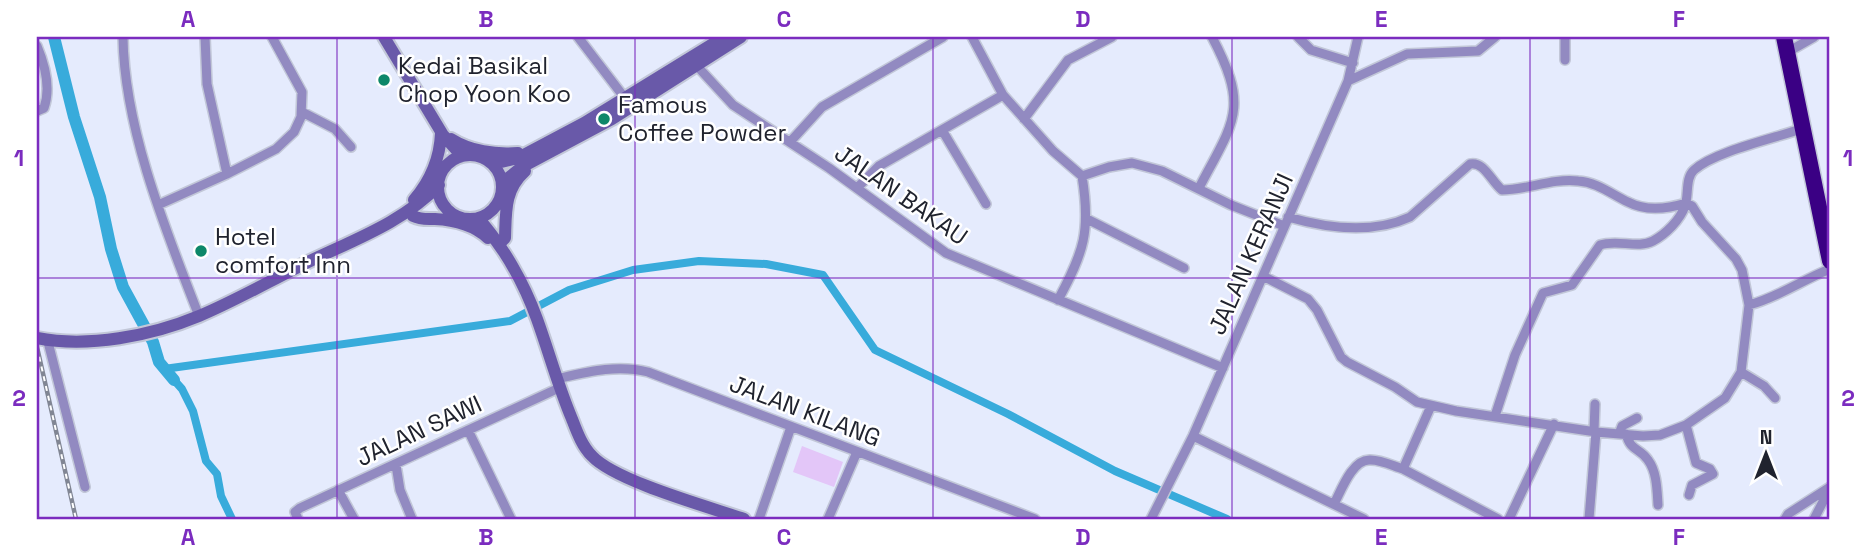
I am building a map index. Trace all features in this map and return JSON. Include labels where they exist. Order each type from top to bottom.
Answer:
[{"type":"highway","points":[[1789,41],[1804,128],[1828,214]]},
{"type":"highway","points":[[1789,41],[1828,214],[1830,261]]},
{"type":"main road","points":[[384,37],[442,134],[462,156]]},
{"type":"main road","points":[[502,183],[534,155],[724,37]]},
{"type":"main road","points":[[493,164],[534,155],[612,119],[741,37]]},
{"type":"main road","points":[[442,134],[486,152],[534,155]]},
{"type":"main road","points":[[442,134],[448,164]]},
{"type":"main road","points":[[442,134],[437,162],[424,189],[410,205],[412,213],[420,219],[458,222],[499,241]]},
{"type":"main road","points":[[499,241],[505,238],[505,211],[509,194],[534,155]]},
{"type":"main road","points":[[462,156],[478,156],[493,164],[502,183],[499,201],[494,209],[478,218],[461,217],[446,208],[439,193],[439,185],[440,177],[448,164],[462,156]]},
{"type":"main road","points":[[412,213],[439,185]]},
{"type":"main road","points":[[41,342],[87,341],[135,335],[179,323],[199,316],[412,213],[446,208]]},
{"type":"main road","points":[[494,209],[499,241],[527,294],[558,384],[582,442],[593,457],[606,467],[714,514],[744,519]]},
{"type":"main road","points":[[478,218],[499,241]]},
{"type":"street","points":[[124,37],[126,74],[143,160],[199,316]]},
{"type":"street","points":[[205,37],[207,84],[227,174]]},
{"type":"street","points":[[158,205],[227,174],[286,142],[294,132],[302,112],[303,99],[299,83],[272,37]]},
{"type":"street","points":[[578,37],[624,97]]},
{"type":"street","points":[[790,142],[822,107],[943,37]]},
{"type":"street","points":[[972,37],[1003,94],[1054,151],[1082,176],[1087,219],[1076,266],[1058,300]]},
{"type":"street","points":[[1024,119],[1068,60],[1112,37]]},
{"type":"street","points":[[1199,188],[1230,129],[1234,110],[1235,97],[1228,67],[1212,37]]},
{"type":"street","points":[[1298,37],[1311,50],[1353,63]]},
{"type":"street","name":"JALAN KERANJI","points":[[1151,519],[1193,436],[1348,81],[1358,37]]},
{"type":"street","points":[[1348,81],[1407,54],[1478,51],[1495,37]]},
{"type":"street","points":[[1565,37],[1565,60]]},
{"type":"street","points":[[1789,41],[1814,37]]},
{"type":"street","points":[[37,46],[49,94],[44,108],[37,111]]},
{"type":"street","name":"JALAN BAKAU","points":[[697,66],[733,105],[857,188],[946,253],[1223,368]]},
{"type":"street","points":[[857,188],[879,166],[1003,94]]},
{"type":"street","points":[[302,112],[325,122],[351,147]]},
{"type":"street","points":[[1495,416],[1516,355],[1543,293],[1572,285],[1604,243],[1651,242],[1676,221],[1686,203],[1693,170],[1725,154],[1804,128]]},
{"type":"street","points":[[942,130],[986,204]]},
{"type":"street","points":[[1082,176],[1132,163],[1162,172],[1231,205],[1286,221],[1347,227],[1387,225],[1410,217],[1467,166],[1475,163],[1480,165],[1502,190],[1575,180],[1597,186],[1628,203],[1644,208],[1663,209],[1686,203],[1692,206],[1742,270],[1749,305],[1741,372],[1725,398],[1686,425],[1660,435],[1595,432],[1431,406],[1417,402],[1395,387],[1347,362],[1341,357],[1317,310],[1308,299],[1263,276]]},
{"type":"street","points":[[1087,219],[1184,268]]},
{"type":"street","points":[[1749,305],[1777,296],[1807,278],[1830,269]]},
{"type":"street","points":[[41,342],[85,487]]},
{"type":"street","name":"JALAN KILANG","points":[[558,384],[604,369],[636,369],[1035,519]]},
{"type":"street","points":[[1741,372],[1764,386],[1775,398]]},
{"type":"street","name":"JALAN SAWI","points":[[297,515],[338,490],[396,465],[558,384]]},
{"type":"street","points":[[1589,519],[1595,404]]},
{"type":"street","points":[[1403,470],[1431,406]]},
{"type":"street","points":[[1637,418],[1622,426],[1622,434],[1629,445],[1650,463],[1656,481],[1658,505]]},
{"type":"street","points":[[1509,519],[1554,424]]},
{"type":"street","points":[[1686,425],[1696,463],[1710,469],[1713,474],[1692,485],[1689,495]]},
{"type":"street","points":[[759,519],[791,427]]},
{"type":"street","points":[[468,430],[511,519]]},
{"type":"street","points":[[1193,436],[1364,519]]},
{"type":"street","points":[[828,519],[857,452]]},
{"type":"street","points":[[1334,504],[1351,473],[1363,461],[1371,460],[1403,470],[1498,519]]},
{"type":"street","points":[[396,465],[400,490],[412,519]]},
{"type":"street","points":[[1785,519],[1788,514],[1830,488]]},
{"type":"street","points":[[1814,519],[1830,488]]},
{"type":"street","points":[[338,490],[354,519]]},
{"type":"shaded area","points":[[802,446],[843,462],[834,487],[793,472]]},
{"type":"waterway","points":[[54,37],[123,287],[153,342],[159,362],[174,380]]},
{"type":"waterway","points":[[164,369],[510,321],[569,290],[633,270],[699,261],[766,264],[823,275],[875,350],[1008,414],[1115,471],[1227,519]]},
{"type":"waterway","points":[[174,380],[182,389],[193,411],[206,461],[217,474],[221,496],[232,519]]},
{"type":"railway","points":[[37,347],[76,519]]},
{"type":"place","name":"Kedai Basikal Chop Yoon Koo","points":[[384,80]]},
{"type":"place","name":"Famous Coffee Powder","points":[[604,119]]},
{"type":"place","name":"Hotel comfort Inn","points":[[201,251]]}]
